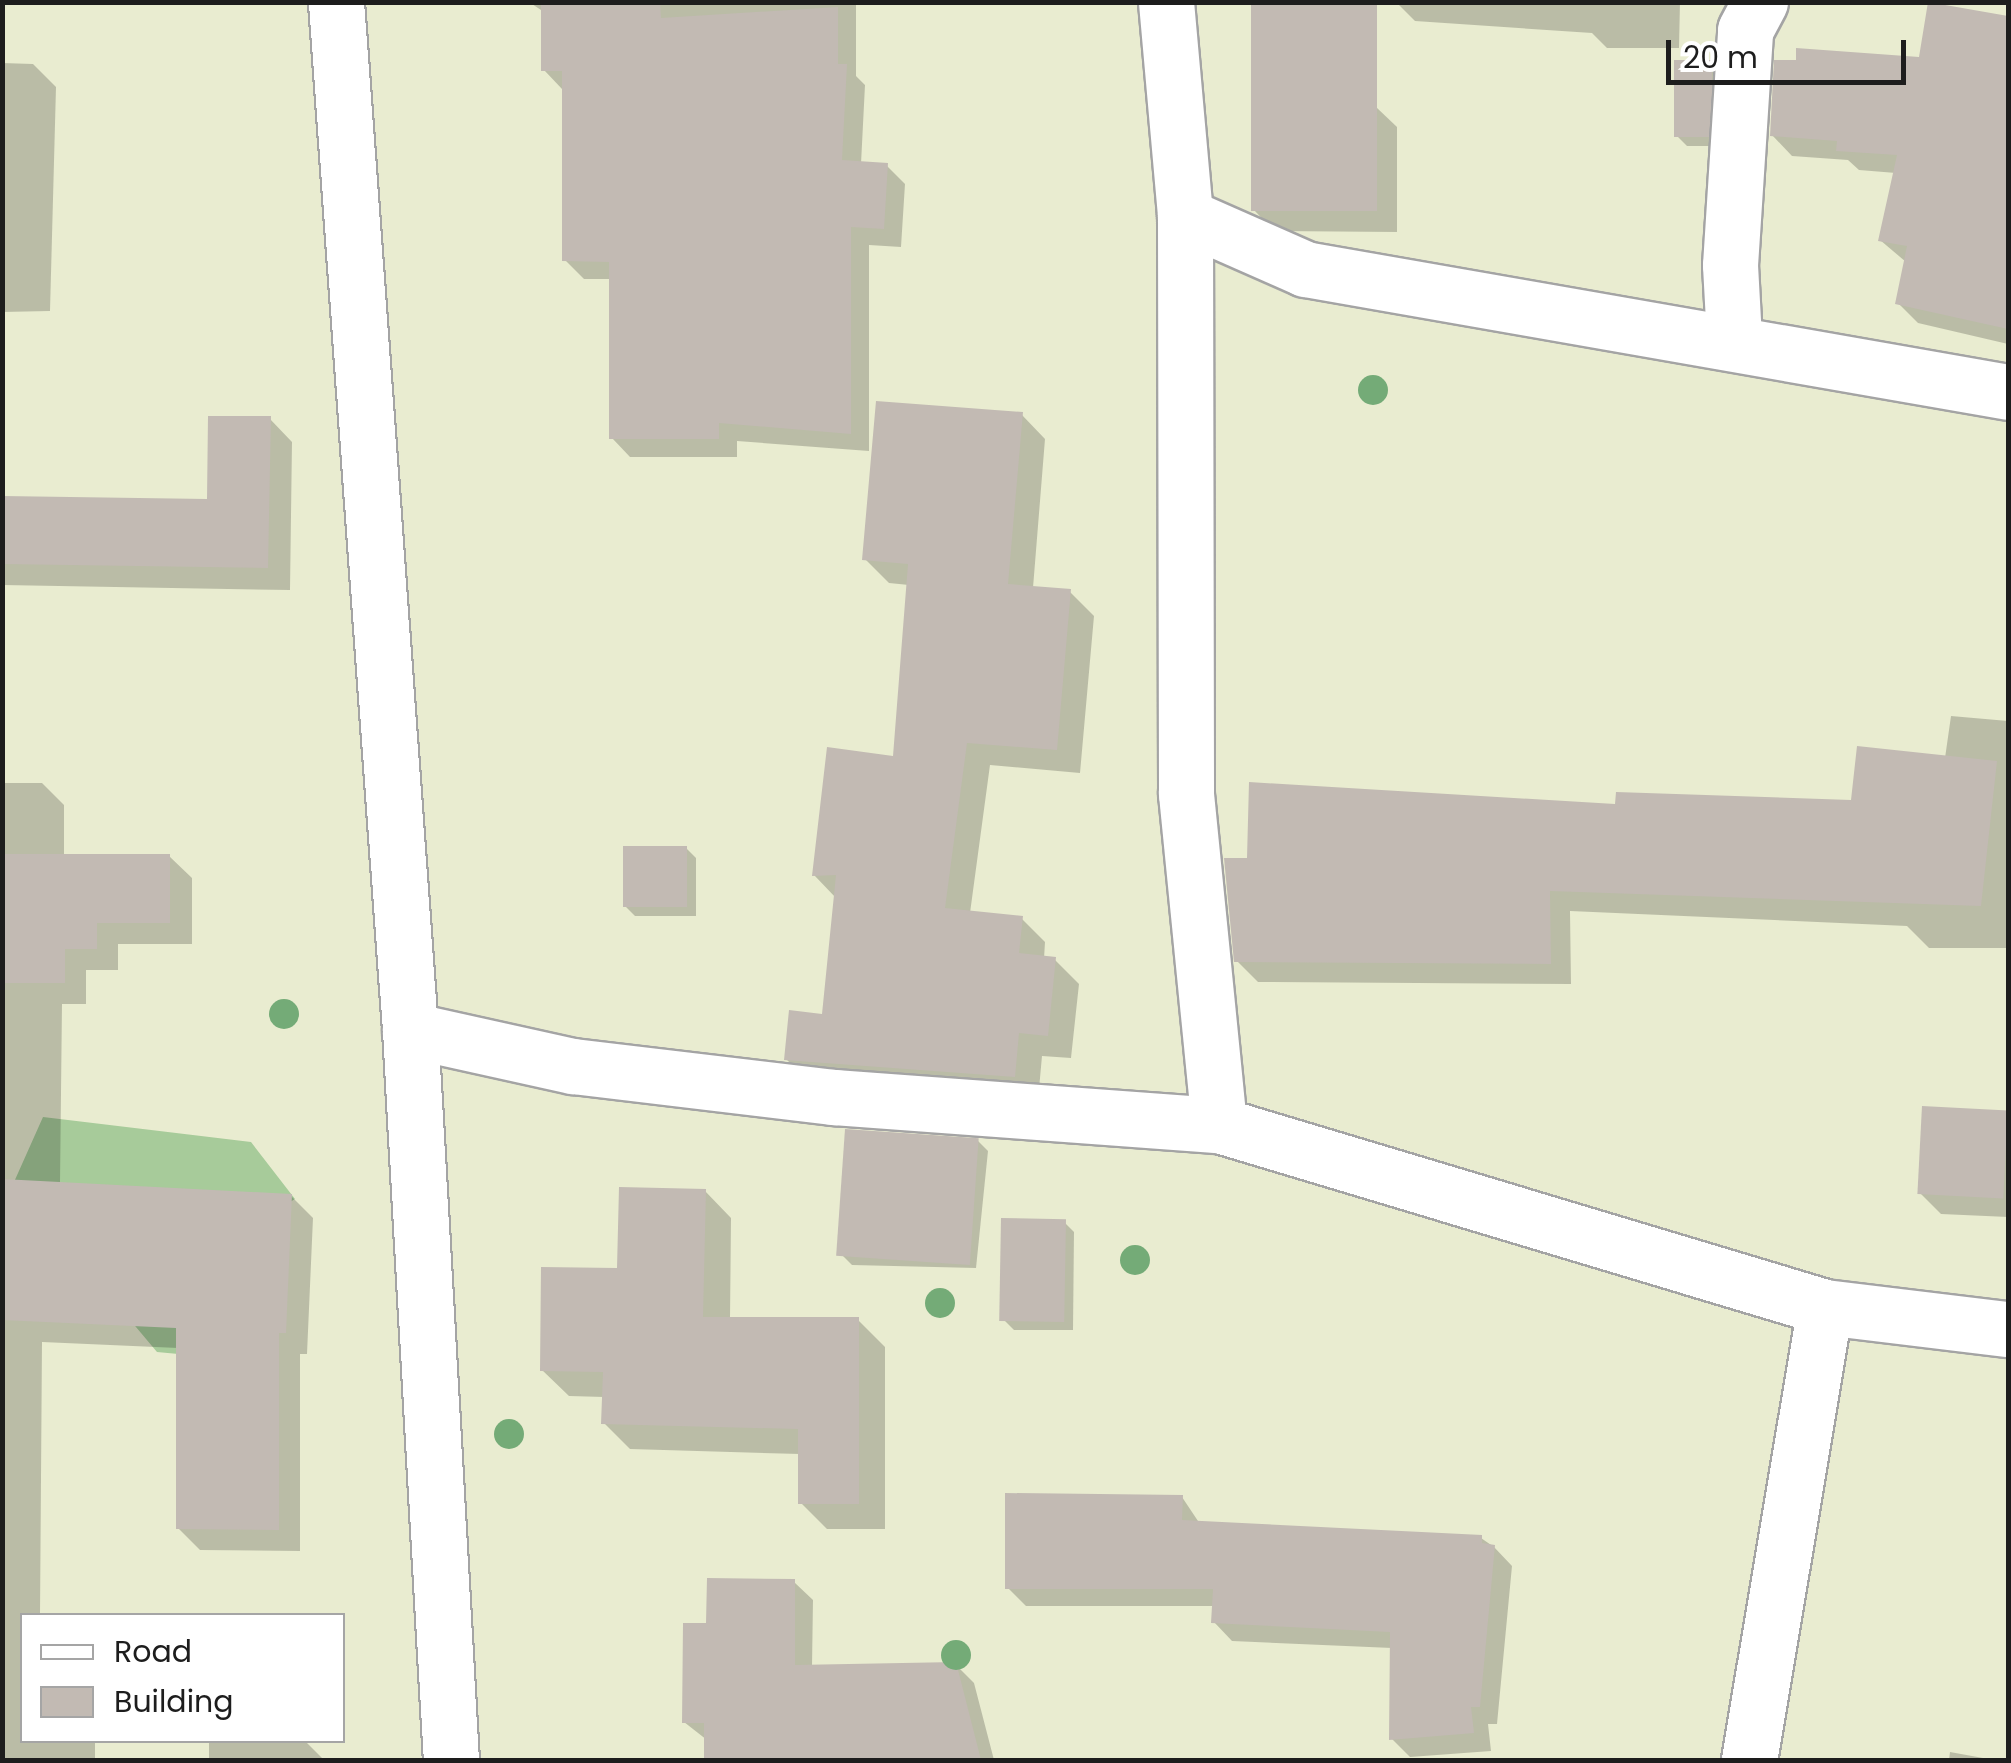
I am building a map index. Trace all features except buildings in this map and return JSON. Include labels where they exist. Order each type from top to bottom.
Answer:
[{"type":"street","points":[[336,2],[410,1030],[451,1760]]},
{"type":"street","points":[[1166,2],[1184,216],[1186,794],[1219,1125]]},
{"type":"street","points":[[1734,340],[1730,265],[1745,30],[1760,2]]},
{"type":"street","points":[[1184,216],[1305,269],[1734,340],[2008,392]]},
{"type":"street","points":[[410,1030],[573,1066],[760,1088],[1219,1125],[1825,1307],[2008,1329]]},
{"type":"street","points":[[1749,1760],[1825,1307]]},
{"type":"green space","points":[[3,3],[2008,3],[2008,1760],[3,1760]]},
{"type":"green space","points":[[43,1117],[251,1142],[295,1199],[215,1247],[274,1363],[157,1352],[14,1182]]}]
